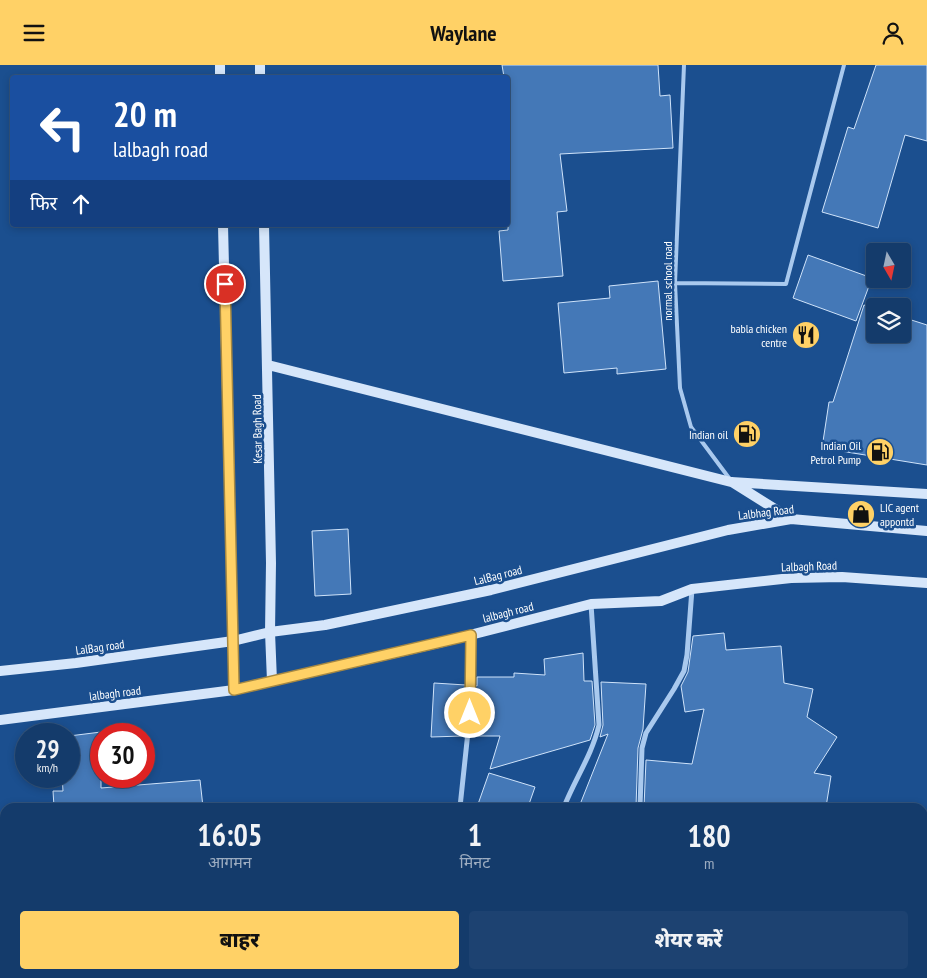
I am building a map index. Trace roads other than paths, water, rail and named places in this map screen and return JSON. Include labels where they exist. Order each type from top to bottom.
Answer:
[{"type":"main road","points":[[223,227],[234,690]]},
{"type":"main road","name":"Kesar Bagh Road","points":[[264,227],[268,365],[272,681]]},
{"type":"main road","points":[[268,365],[731,482],[927,495]]},
{"type":"main road","points":[[731,482],[791,519]]},
{"type":"main road","name":"Lalbhag Road","points":[[728,530],[791,519],[927,531]]},
{"type":"main road","name":"LalBag road","points":[[0,671],[76,663],[233,641],[270,632],[325,625],[491,590],[728,530]]},
{"type":"main road","name":"Lalbagh Road","points":[[692,589],[791,577],[842,577],[927,583]]},
{"type":"main road","name":"lalbagh road","points":[[0,720],[234,690],[471,635],[590,603],[661,601],[692,589]]},
{"type":"street","points":[[640,803],[642,748],[646,733],[684,671],[692,589]]},
{"type":"street","points":[[566,803],[574,783],[587,762],[595,743],[599,725],[590,603]]},
{"type":"street","points":[[460,803],[470,713],[471,635]]},
{"type":"lane","name":"normal school road","points":[[684,65],[675,283],[680,387],[691,427],[731,482]]},
{"type":"lane","points":[[675,283],[786,283],[844,65]]},
{"type":"place","name":"babla chicken centre","points":[[806,335]]},
{"type":"place","name":"Indian oil","points":[[747,434]]},
{"type":"place","name":"Indian Oil Petrol Pump","points":[[880,452]]},
{"type":"place","name":"LIC agent appontd","points":[[861,514]]}]
